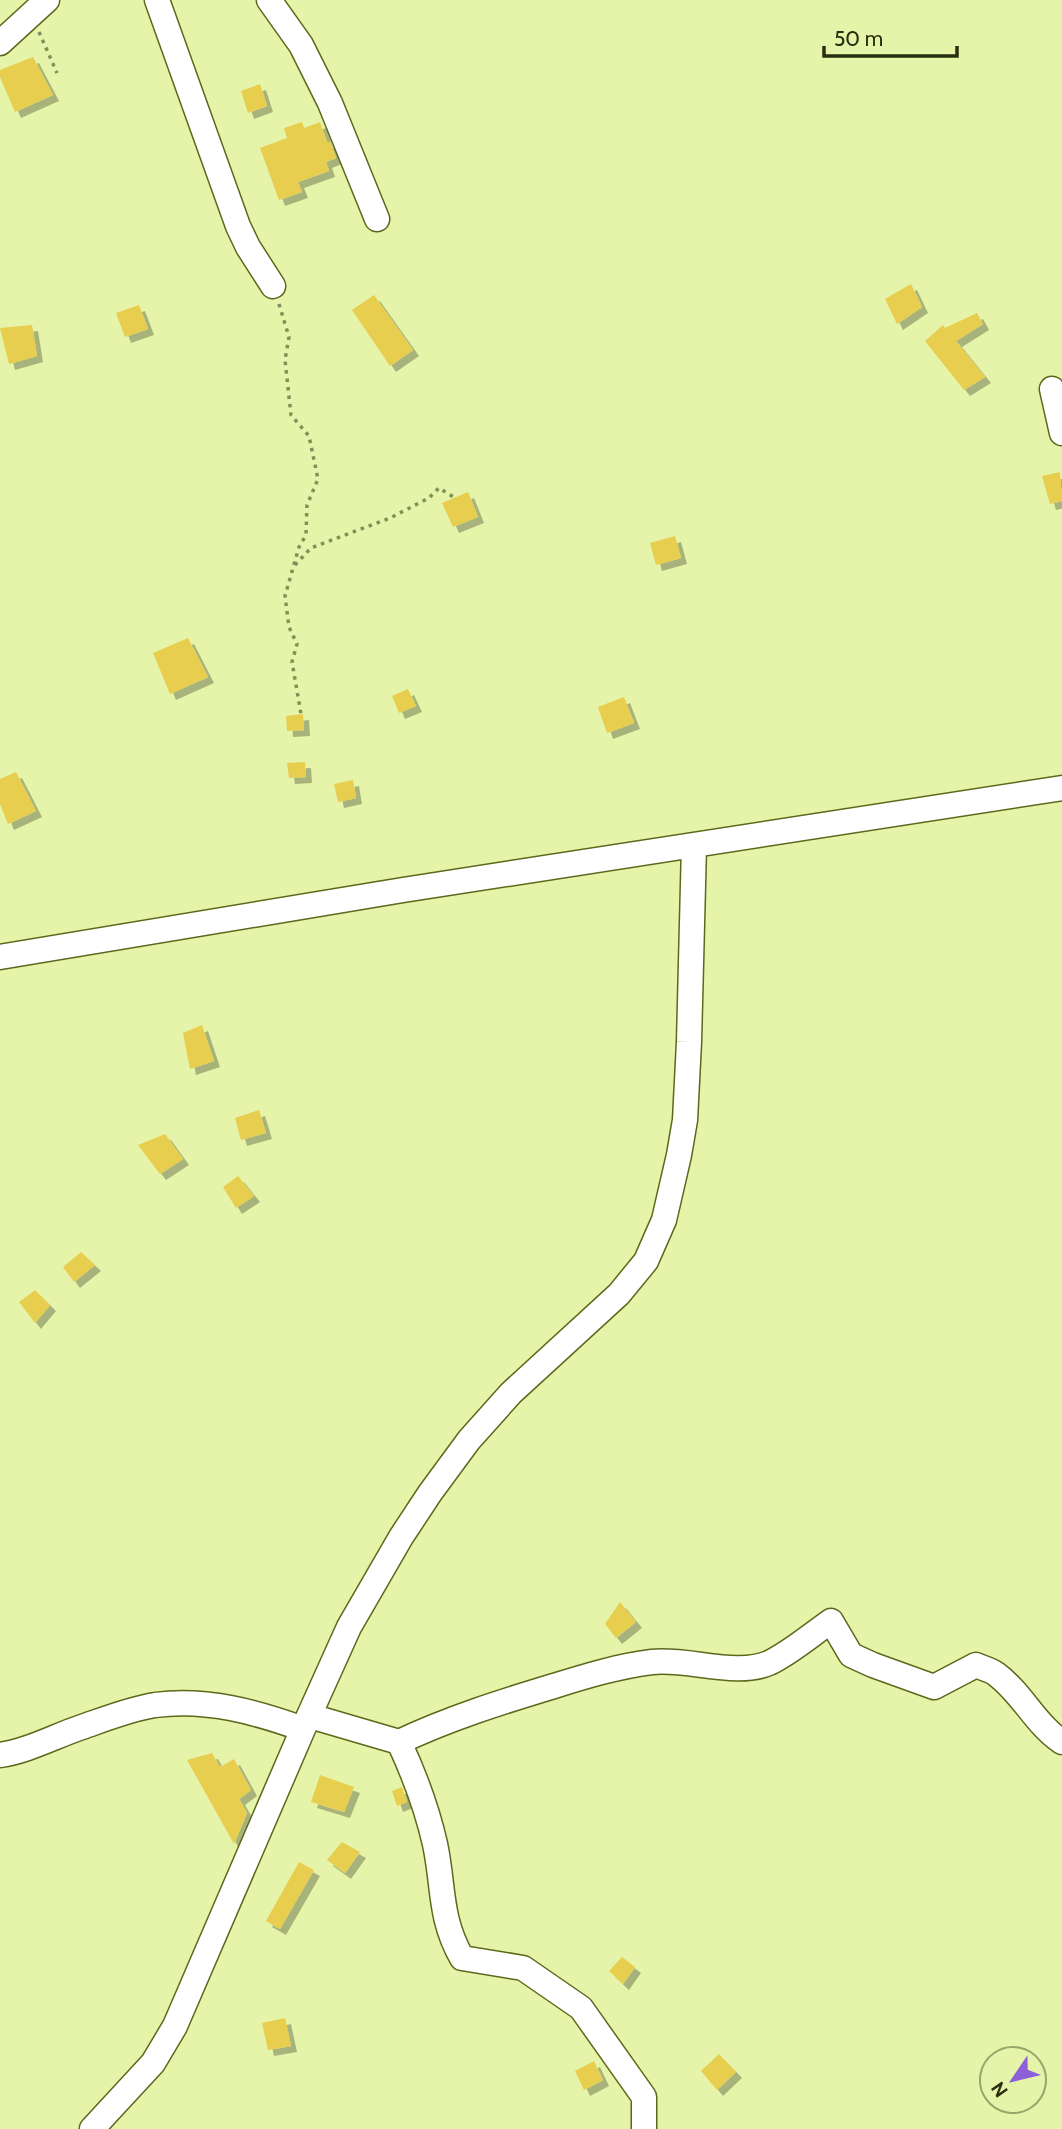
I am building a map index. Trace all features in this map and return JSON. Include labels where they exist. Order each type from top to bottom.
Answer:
[{"type":"street","points":[[157,0],[238,226],[273,286]]},
{"type":"street","points":[[269,0],[301,45],[330,103],[377,219]]},
{"type":"street","points":[[0,43],[40,7]]},
{"type":"street","points":[[1052,389],[1062,433]]},
{"type":"street","points":[[0,957],[389,892],[1062,788]]},
{"type":"street","points":[[92,2129],[153,2063],[175,2026],[349,1627],[401,1537],[469,1440],[511,1393],[620,1294],[646,1261],[664,1220],[685,1120],[694,845]]},
{"type":"street","points":[[0,1755],[25,1749],[97,1721],[172,1703],[254,1712],[399,1742],[483,1707],[589,1675],[653,1662],[689,1662],[744,1668],[768,1663],[831,1621],[851,1655],[934,1687],[976,1665],[995,1673],[1022,1701],[1046,1732],[1062,1742]]},
{"type":"street","points":[[399,1742],[412,1769],[435,1844],[445,1919],[451,1939],[462,1958],[523,1968],[581,2008],[644,2097],[643,2129]]},
{"type":"path","points":[[40,7],[57,73]]},
{"type":"path","points":[[273,286],[289,337],[285,360],[291,415],[309,436],[318,479],[307,505],[306,535],[299,547],[285,596],[289,626],[298,644],[292,662],[301,714]]},
{"type":"path","points":[[294,567],[311,548],[390,518],[429,498],[439,488],[455,498]]},
{"type":"building","points":[[33,57],[53,95],[15,112],[0,77],[0,70]]},
{"type":"building","points":[[260,84],[267,106],[248,113],[241,91]]},
{"type":"building","points":[[302,122],[304,128],[320,122],[336,158],[326,162],[329,171],[298,182],[302,192],[279,200],[260,148],[287,138],[284,128]]},
{"type":"building","points":[[911,284],[922,307],[897,324],[885,299]]},
{"type":"building","points":[[374,295],[413,350],[390,366],[352,310]]},
{"type":"building","points":[[139,305],[148,329],[125,337],[116,313]]},
{"type":"building","points":[[977,313],[983,324],[956,341],[985,377],[964,390],[925,341],[943,325],[945,328]]},
{"type":"building","points":[[32,325],[37,356],[9,364],[0,328]]},
{"type":"building","points":[[1060,472],[1062,501],[1050,504],[1042,476]]},
{"type":"building","points":[[468,492],[478,517],[453,527],[442,503]]},
{"type":"building","points":[[675,536],[681,558],[656,565],[650,543]]},
{"type":"building","points":[[188,638],[208,677],[170,694],[153,653]]},
{"type":"building","points":[[408,689],[416,706],[399,713],[392,696]]},
{"type":"building","points":[[624,697],[634,723],[607,733],[598,707]]},
{"type":"building","points":[[303,714],[304,730],[287,731],[286,716]]},
{"type":"building","points":[[305,762],[306,777],[289,778],[287,763]]},
{"type":"building","points":[[16,772],[36,811],[8,824],[0,804],[0,779]]},
{"type":"building","points":[[353,780],[356,798],[338,802],[334,784]]},
{"type":"building","points":[[202,1025],[214,1061],[190,1069],[183,1033]]},
{"type":"building","points":[[259,1110],[266,1133],[241,1140],[235,1118]]},
{"type":"building","points":[[165,1134],[183,1159],[160,1174],[138,1145]]},
{"type":"building","points":[[238,1176],[254,1196],[236,1208],[223,1187]]},
{"type":"building","points":[[81,1252],[95,1265],[74,1282],[63,1267]]},
{"type":"building","points":[[35,1290],[50,1305],[35,1323],[19,1302]]},
{"type":"building","points":[[620,1602],[636,1622],[616,1638],[605,1624]]},
{"type":"building","points":[[212,1753],[220,1767],[234,1759],[251,1790],[239,1799],[247,1813],[234,1844],[187,1760]]},
{"type":"building","points":[[320,1775],[354,1787],[344,1812],[311,1802]]},
{"type":"building","points":[[402,1787],[407,1802],[397,1806],[392,1791]]},
{"type":"building","points":[[342,1842],[360,1852],[345,1873],[327,1860]]},
{"type":"building","points":[[299,1862],[314,1870],[280,1929],[266,1921]]},
{"type":"building","points":[[622,1957],[635,1967],[623,1984],[609,1971]]},
{"type":"building","points":[[285,2018],[291,2046],[268,2050],[262,2023]]},
{"type":"building","points":[[719,2054],[736,2072],[717,2090],[701,2071]]},
{"type":"building","points":[[594,2061],[603,2080],[584,2090],[575,2071]]}]
